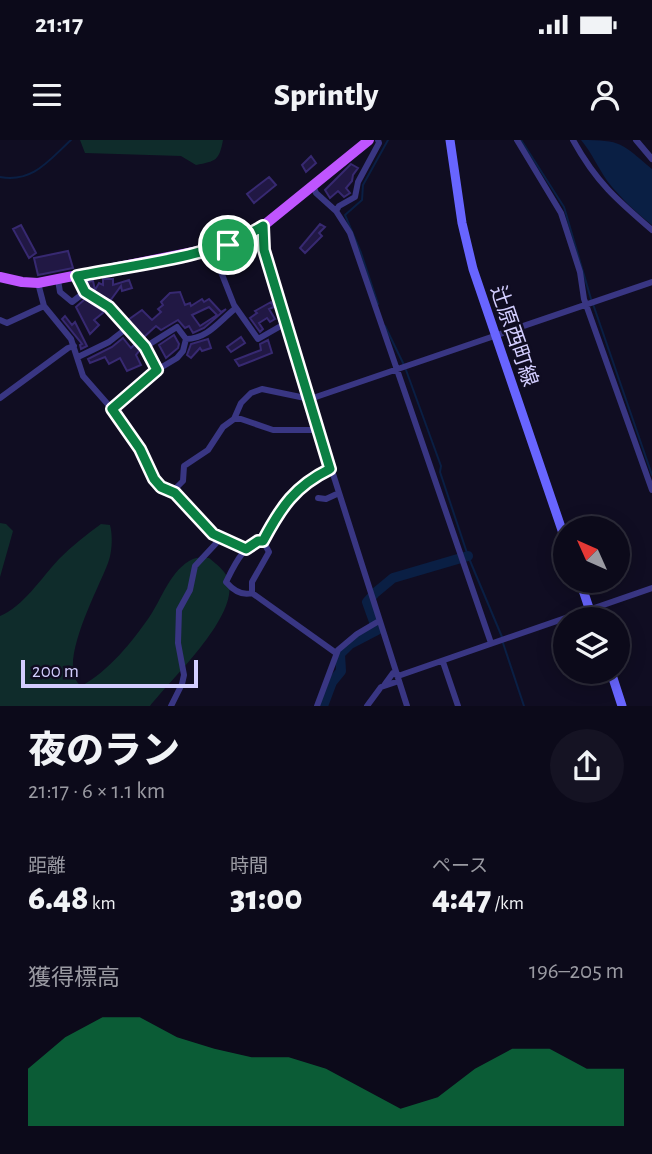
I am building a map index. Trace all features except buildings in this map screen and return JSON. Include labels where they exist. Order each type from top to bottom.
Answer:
[{"type":"main road","points":[[0,277],[38,283],[212,249],[247,236],[263,226],[369,140]]},
{"type":"main road","name":"辻原西町線","points":[[450,140],[462,223],[473,269],[557,516]]},
{"type":"main road","points":[[615,684],[622,706]]},
{"type":"street","points":[[336,211],[339,206],[355,198],[358,182],[379,143],[378,140]]},
{"type":"street","points":[[517,140],[561,213],[580,272],[587,305],[652,490]]},
{"type":"street","points":[[573,140],[607,192],[652,230]]},
{"type":"street","points":[[636,140],[652,159]]},
{"type":"street","points":[[313,186],[316,193],[336,211],[350,233],[491,643]]},
{"type":"street","points":[[263,226],[264,250],[330,469],[407,706]]},
{"type":"street","points":[[212,249],[236,308],[258,339],[286,323]]},
{"type":"street","points":[[77,276],[85,292],[109,307],[145,347],[157,370]]},
{"type":"street","points":[[58,280],[60,292],[72,302],[85,292]]},
{"type":"street","points":[[172,492],[183,481],[184,466],[208,450],[251,393],[262,389],[310,399],[652,282]]},
{"type":"street","points":[[38,283],[44,306],[71,339],[83,376],[112,409],[140,449],[154,479],[161,487],[172,492],[213,534],[246,549]]},
{"type":"street","points":[[0,320],[7,323],[44,306]]},
{"type":"street","points":[[186,339],[193,339],[219,325],[236,308]]},
{"type":"street","points":[[145,347],[177,327],[186,339]]},
{"type":"street","points":[[78,356],[109,342],[127,328]]},
{"type":"street","points":[[112,409],[157,370],[177,358],[183,351],[186,339]]},
{"type":"street","points":[[0,398],[74,346]]},
{"type":"street","points":[[234,419],[272,430],[318,430]]},
{"type":"street","points":[[263,541],[272,522],[292,495],[315,475],[330,469]]},
{"type":"street","points":[[318,498],[326,499],[339,493]]},
{"type":"street","points":[[171,706],[183,684],[184,675],[178,643],[179,610],[190,590],[195,566],[221,538]]},
{"type":"street","points":[[253,593],[247,595],[233,590],[226,582],[246,549],[258,541],[263,541]]},
{"type":"street","points":[[263,541],[269,552],[252,583],[253,593],[336,653]]},
{"type":"street","points":[[596,607],[652,588]]},
{"type":"street","points":[[317,706],[334,665],[336,653],[357,634],[379,621]]},
{"type":"street","points":[[367,706],[384,684],[553,622]]},
{"type":"street","points":[[443,662],[458,706]]},
{"type":"green space","points":[[80,140],[223,140],[216,159],[196,165],[181,156],[85,153]]},
{"type":"green space","points":[[0,523],[6,524],[13,531],[0,577]]},
{"type":"green space","points":[[101,524],[110,525],[111,549],[76,645],[74,676],[81,686],[101,673],[128,645],[150,616],[173,577],[193,559],[209,558],[226,575],[229,583],[228,598],[223,614],[200,648],[150,706],[0,706],[0,616],[17,606],[59,559]]},
{"type":"water","points":[[581,140],[613,142],[652,169],[652,225],[613,188]]},
{"type":"waterway","points":[[0,177],[22,177],[31,173],[48,162],[71,140]]},
{"type":"waterway","points":[[378,304],[345,215],[362,200],[363,185],[388,140]]},
{"type":"waterway","points":[[521,140],[564,207],[591,299]]},
{"type":"waterway","points":[[593,304],[652,475]]},
{"type":"waterway","points":[[385,326],[404,365]]},
{"type":"waterway","points":[[406,370],[441,466],[440,472],[468,556],[502,637]]},
{"type":"waterway","points":[[323,706],[332,682],[341,671],[340,654],[350,644],[377,630],[367,602],[375,593],[393,578],[468,556]]},
{"type":"waterway","points":[[503,643],[524,706]]},
{"type":"route","points":[[263,226],[264,250],[330,469],[303,484],[272,522],[263,541],[258,541],[246,549],[213,534],[175,493],[161,487],[154,479],[140,449],[112,409],[157,370],[145,347],[109,307],[85,292],[77,276],[228,245],[263,226]]}]
